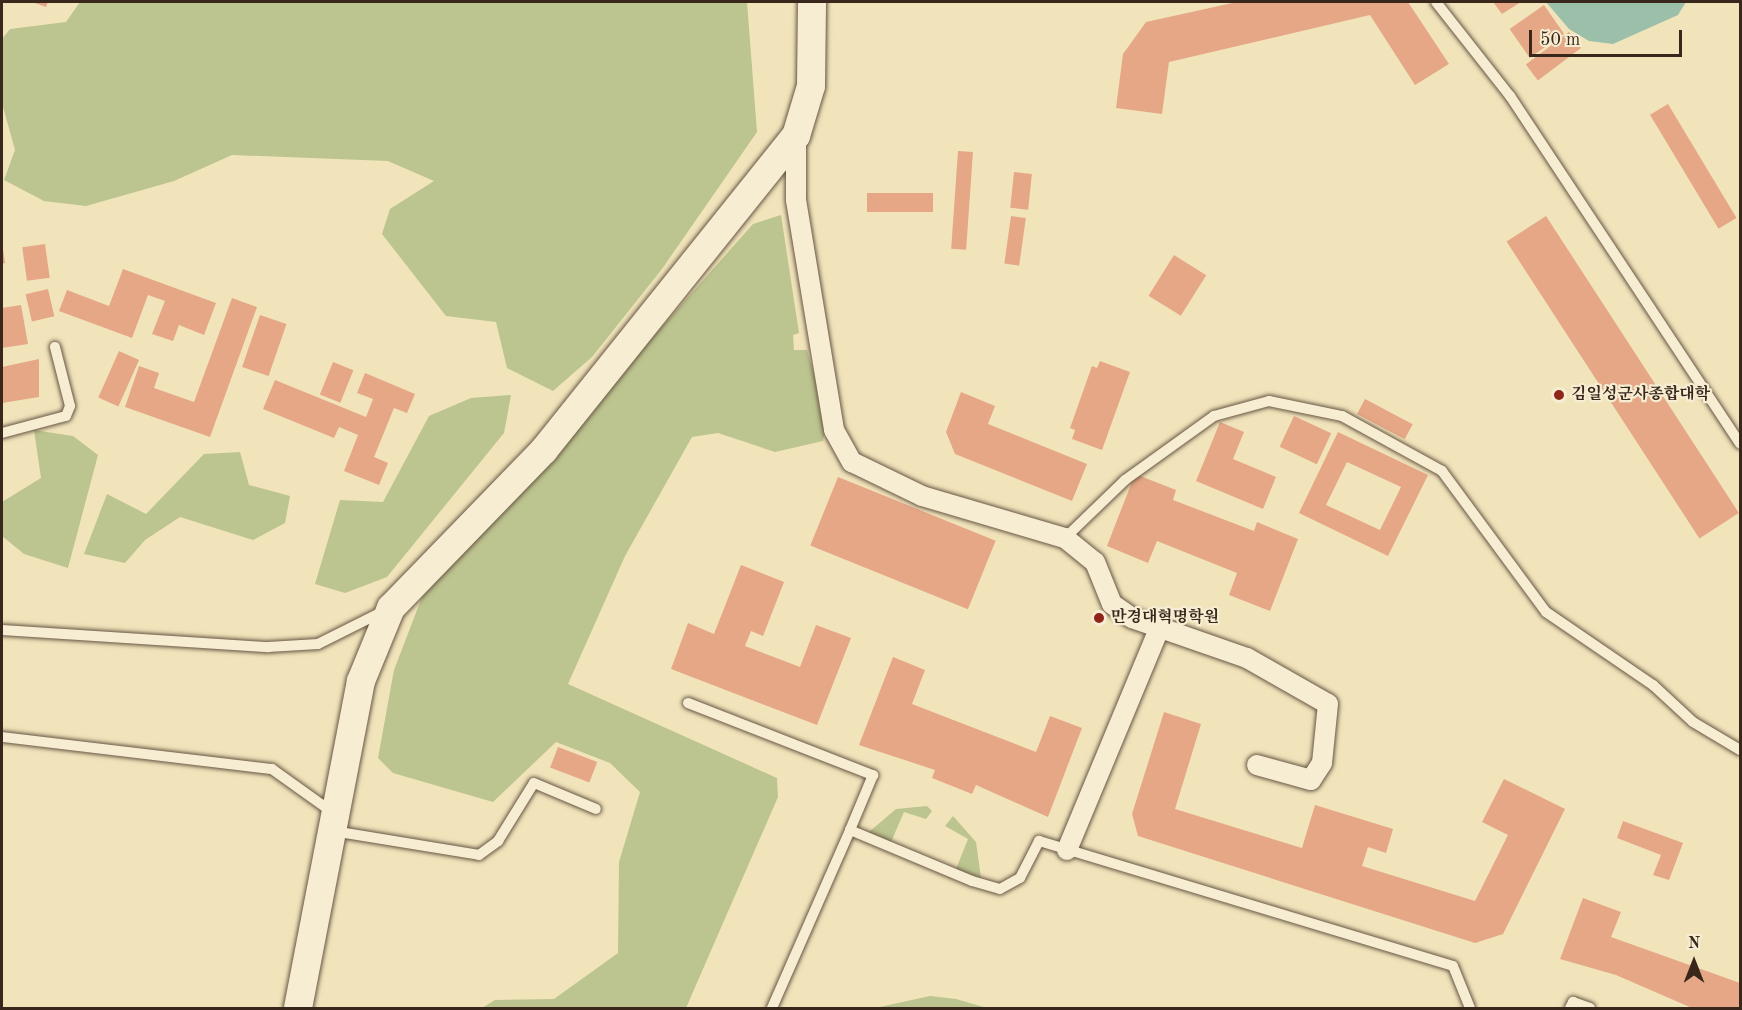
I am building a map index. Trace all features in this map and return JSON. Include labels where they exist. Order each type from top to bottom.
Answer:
[{"type":"main road","points":[[298,1008],[331,822],[361,681],[391,608],[544,450],[796,136],[812,86],[812,2]]},
{"type":"street","points":[[796,136],[796,200],[834,430],[852,462],[922,496],[1065,538],[1095,562],[1112,604],[1159,628],[1247,658],[1328,704],[1322,763],[1311,780],[1257,765]]},
{"type":"street","points":[[1067,849],[1159,628]]},
{"type":"lane","points":[[1436,2],[1510,96],[1740,444]]},
{"type":"lane","points":[[2,433],[66,416],[70,405],[56,347]]},
{"type":"lane","points":[[1065,538],[1125,480],[1214,416],[1269,401],[1342,416],[1442,471],[1546,612],[1653,685],[1693,722],[1740,750]]},
{"type":"lane","points":[[2,630],[30,636],[308,645],[391,608]]},
{"type":"lane","points":[[688,703],[873,775],[772,1008]]},
{"type":"lane","points":[[2,737],[272,769],[331,822],[479,855],[498,841],[534,783],[596,809]]},
{"type":"lane","points":[[850,831],[1000,889],[1020,878],[1039,841],[1454,966],[1470,1008]]},
{"type":"lane","points":[[1569,1008],[1573,1002],[1590,1008]]},
{"type":"shaded area","points":[[80,2],[747,2],[757,132],[662,269],[592,357],[553,391],[507,368],[496,322],[446,316],[382,234],[390,209],[434,181],[388,161],[232,155],[174,181],[86,206],[44,201],[4,180],[15,150],[2,103],[2,39],[10,29],[66,22]]},
{"type":"shaded area","points":[[1546,2],[1686,2],[1678,15],[1613,44],[1589,41],[1569,29]]},
{"type":"shaded area","points":[[781,215],[799,333],[793,335],[794,350],[807,350],[827,420],[823,441],[775,452],[718,433],[692,437],[625,556],[568,684],[777,778],[778,797],[686,1008],[482,1008],[495,1000],[554,999],[618,953],[619,862],[640,792],[610,763],[556,742],[493,802],[393,773],[378,758],[394,670],[422,597],[753,224]]},
{"type":"shaded area","points":[[511,395],[504,433],[387,577],[345,593],[315,584],[340,500],[383,502],[429,416],[471,398]]},
{"type":"shaded area","points":[[34,430],[73,436],[98,455],[68,568],[24,554],[2,536],[2,502],[41,478]]},
{"type":"shaded area","points":[[240,452],[249,485],[290,496],[285,523],[253,540],[180,517],[145,540],[125,563],[84,554],[107,494],[146,514],[204,454]]},
{"type":"shaded area","points":[[927,806],[932,811],[926,819],[904,812],[891,842],[869,832],[896,809]]},
{"type":"shaded area","points":[[953,816],[976,842],[981,878],[956,869],[968,839],[945,826]]},
{"type":"shaded area","points":[[930,996],[956,999],[987,1008],[875,1008]]},
{"type":"building","points":[[32,2],[48,2],[46,7]]},
{"type":"building","points":[[1237,2],[1408,2],[1449,64],[1415,85],[1370,15],[1169,62],[1162,114],[1116,108],[1123,54],[1146,22]]},
{"type":"building","points":[[1493,2],[1521,2],[1502,14]]},
{"type":"building","points":[[1544,5],[1564,34],[1530,58],[1510,29]]},
{"type":"building","points":[[1569,32],[1581,48],[1538,80],[1526,64]]},
{"type":"building","points":[[1668,104],[1737,218],[1718,229],[1650,115]]},
{"type":"building","points":[[958,151],[973,152],[966,250],[951,249]]},
{"type":"building","points":[[1014,172],[1032,174],[1028,210],[1010,208]]},
{"type":"building","points":[[867,193],[933,193],[933,212],[867,212]]},
{"type":"building","points":[[1011,216],[1026,218],[1019,266],[1004,264]]},
{"type":"building","points":[[1546,216],[1739,513],[1699,538],[1507,242]]},
{"type":"building","points":[[45,244],[50,278],[27,281],[22,247]]},
{"type":"building","points":[[2,249],[5,263],[2,264]]},
{"type":"building","points":[[1174,255],[1206,275],[1181,316],[1149,296]]},
{"type":"building","points":[[123,269],[216,303],[204,335],[179,325],[173,341],[152,334],[165,301],[148,295],[132,338],[59,311],[67,290],[109,306]]},
{"type":"building","points":[[48,289],[54,316],[32,321],[26,294]]},
{"type":"building","points":[[232,298],[257,307],[210,437],[125,407],[139,366],[159,373],[154,388],[194,402]]},
{"type":"building","points":[[21,305],[28,344],[2,348],[2,308]]},
{"type":"building","points":[[260,315],[286,324],[269,376],[242,367]]},
{"type":"building","points":[[119,351],[139,360],[118,407],[98,398]]},
{"type":"building","points":[[39,359],[39,397],[2,403],[2,367]]},
{"type":"building","points":[[1100,361],[1130,372],[1102,450],[1072,439],[1075,430],[1070,428],[1092,366],[1097,368]]},
{"type":"building","points":[[333,362],[353,370],[340,403],[320,394]]},
{"type":"building","points":[[365,373],[415,394],[407,413],[394,408],[374,457],[388,463],[379,485],[344,471],[358,435],[339,427],[334,438],[263,409],[275,380],[366,417],[373,399],[357,393]]},
{"type":"building","points":[[961,392],[995,406],[988,424],[1087,464],[1072,501],[955,454],[946,432]]},
{"type":"building","points":[[1365,399],[1413,424],[1405,439],[1357,414]]},
{"type":"building","points":[[1294,416],[1331,433],[1317,464],[1280,447]]},
{"type":"building","points":[[1220,422],[1244,432],[1233,459],[1276,477],[1263,509],[1196,481]]},
{"type":"building","points":[[1338,432],[1428,475],[1388,556],[1299,513]],"holes":[[[1347,462],[1401,487],[1380,530],[1326,505]]]},
{"type":"building","points":[[1135,474],[1176,490],[1173,500],[1254,531],[1257,522],[1298,539],[1270,611],[1229,595],[1237,573],[1157,541],[1148,563],[1107,546]]},
{"type":"building","points":[[838,477],[996,541],[968,609],[810,546]]},
{"type":"building","points":[[741,565],[784,582],[763,636],[751,631],[745,646],[800,667],[816,625],[851,638],[817,725],[671,669],[688,623],[714,634]]},
{"type":"building","points":[[893,657],[925,670],[912,704],[1036,752],[1050,716],[1082,728],[1048,817],[976,785],[972,794],[932,778],[935,770],[859,745]]},
{"type":"building","points":[[1164,712],[1201,724],[1175,809],[1302,848],[1315,805],[1393,829],[1386,853],[1368,847],[1362,866],[1475,901],[1508,835],[1482,822],[1504,779],[1565,809],[1503,934],[1475,943],[1138,836],[1132,814]]},
{"type":"building","points":[[558,747],[597,762],[589,783],[550,768]]},
{"type":"building","points":[[1623,821],[1683,843],[1669,880],[1653,875],[1661,855],[1617,838]]},
{"type":"building","points":[[1583,898],[1621,912],[1611,937],[1740,983],[1740,1008],[1692,1008],[1616,975],[1560,959]]},
{"type":"place","name":"김일성군사종합대학","points":[[1559,395]]},
{"type":"place","name":"만경대혁명학원","points":[[1099,618]]}]
